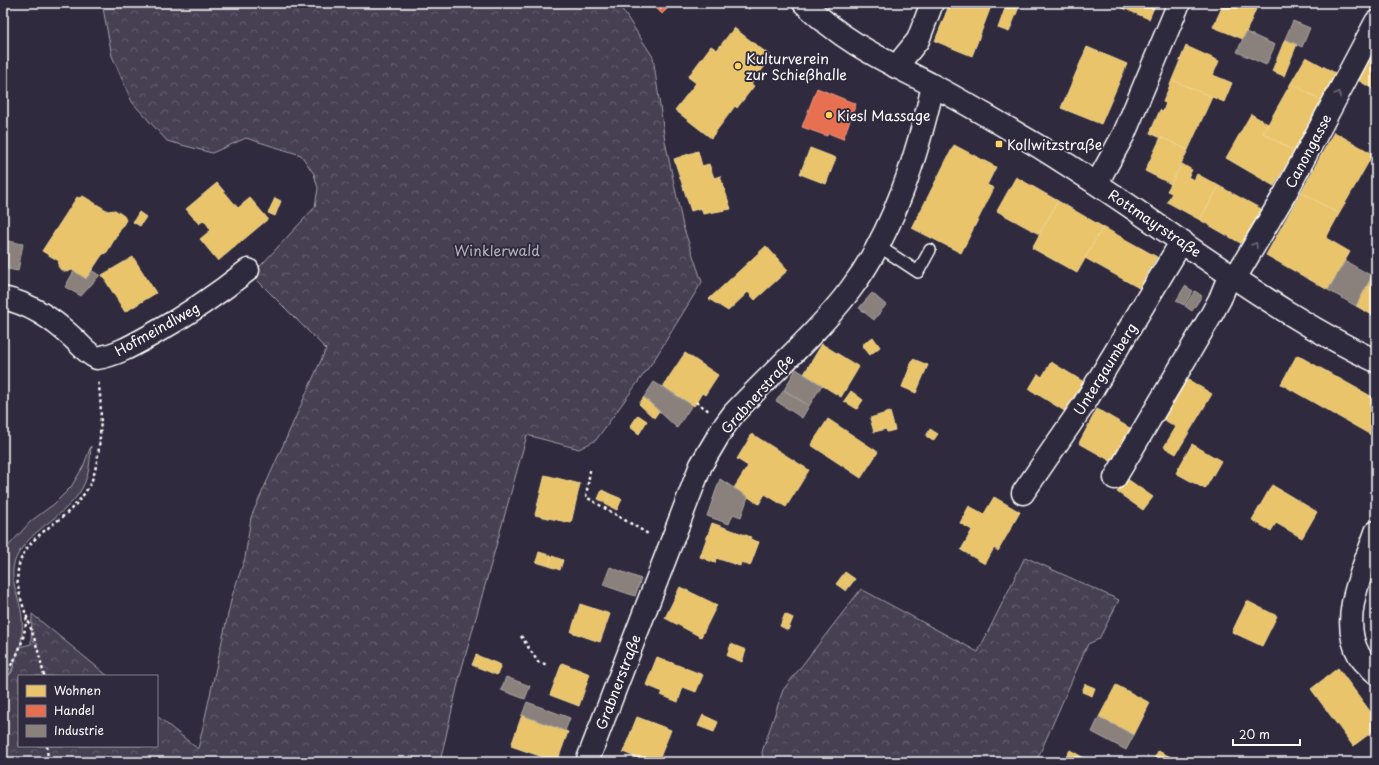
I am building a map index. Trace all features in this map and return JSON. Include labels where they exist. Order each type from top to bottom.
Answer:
[{"type":"street","name":"Rottmayrstraße","points":[[804,3],[839,33],[869,53],[933,86],[1023,137],[1097,183],[1232,276],[1319,331],[1376,361]]},
{"type":"street","points":[[896,67],[918,40],[932,3]]},
{"type":"street","points":[[1097,183],[1124,134],[1180,3]]},
{"type":"street","name":"Canongasse","points":[[1116,478],[1209,320],[1232,276],[1286,192],[1376,22]]},
{"type":"street","name":"Grabnerstraße","points":[[587,762],[701,465],[723,428],[734,414],[806,340],[850,289],[877,245],[892,216],[911,167],[933,86]]},
{"type":"street","name":"Untergaumberg","points":[[1023,493],[1084,404],[1182,242]]},
{"type":"street","name":"Hofmeindlweg","points":[[3,298],[21,302],[39,311],[74,338],[88,354],[97,358],[127,348],[186,315],[219,293],[248,270]]},
{"type":"street","points":[[1376,532],[1369,572],[1355,599],[1351,623],[1354,643],[1360,656],[1376,673]]},
{"type":"lane","points":[[877,245],[918,272],[930,250]]},
{"type":"path","points":[[746,3],[749,9]]},
{"type":"path","points":[[44,675],[18,586],[18,571],[25,550],[33,541],[68,512],[79,500],[94,475],[97,457],[101,403],[97,375],[97,358]]},
{"type":"path","points":[[590,470],[586,497],[656,538]]},
{"type":"path","points":[[3,675],[19,653],[27,616]]},
{"type":"path","points":[[521,636],[538,662],[548,666]]},
{"type":"path","points":[[47,747],[49,762]]},
{"type":"green space","name":"Winklerwald","points":[[102,3],[618,3],[653,57],[665,141],[683,226],[702,282],[654,360],[596,440],[579,449],[527,435],[460,675],[440,762],[3,762],[3,682],[12,672],[19,647],[31,644],[32,614],[107,675],[18,675],[18,747],[158,747],[158,717],[198,749],[232,596],[245,558],[251,517],[326,349],[252,275],[315,207],[318,188],[314,174],[301,155],[246,138],[212,153],[167,141],[132,102],[112,56]]},
{"type":"green space","points":[[91,446],[88,473],[79,493],[71,503],[31,537],[16,558],[13,580],[21,610],[22,634],[19,652],[13,668],[3,682],[3,619],[6,617],[3,606],[3,552],[31,521],[54,504],[71,487],[83,467]]},
{"type":"green space","points":[[1025,557],[1119,600],[1099,639],[1088,644],[1036,762],[763,762],[762,752],[783,690],[861,589],[978,652]]},
{"type":"building: Wohnen","points":[[950,3],[973,3],[990,9],[972,56],[935,41]]},
{"type":"building: Wohnen","points":[[973,3],[992,3],[990,9]]},
{"type":"building: Wohnen","points":[[1007,3],[1019,7],[1009,32],[998,28]]},
{"type":"building: Wohnen","points":[[1111,3],[1156,3],[1149,19]]},
{"type":"building: Wohnen","points":[[1224,3],[1243,3],[1256,9],[1243,39],[1213,27]]},
{"type":"building: Wohnen","points":[[734,28],[772,57],[751,84],[754,86],[737,108],[735,106],[711,138],[675,110],[696,83],[688,77],[711,46],[717,50]]},
{"type":"building: Wohnen","points":[[1285,39],[1297,44],[1284,76],[1272,71]]},
{"type":"building: Wohnen","points":[[1186,46],[1219,61],[1213,75],[1232,83],[1224,102],[1172,80]]},
{"type":"building: Wohnen","points":[[1087,47],[1127,64],[1101,124],[1061,108]]},
{"type":"building: Wohnen","points":[[1376,50],[1376,91],[1358,80]]},
{"type":"building: Wohnen","points":[[1306,57],[1337,74],[1322,101],[1291,83]]},
{"type":"building: Wohnen","points":[[1172,80],[1212,97],[1188,150],[1150,133],[1160,110],[1163,112],[1166,103],[1163,102]]},
{"type":"building: Wohnen","points":[[1291,83],[1322,101],[1294,151],[1263,133]]},
{"type":"building: Wohnen","points":[[1251,114],[1268,124],[1263,133],[1294,151],[1274,186],[1226,158]]},
{"type":"building: Wohnen","points":[[1334,132],[1373,154],[1339,214],[1301,192]]},
{"type":"building: Wohnen","points":[[1161,137],[1188,150],[1171,184],[1145,171]]},
{"type":"building: Wohnen","points":[[954,145],[996,167],[987,185],[994,188],[961,253],[912,228]]},
{"type":"building: Wohnen","points":[[810,148],[836,158],[826,184],[800,174]]},
{"type":"building: Wohnen","points":[[698,151],[702,166],[709,164],[714,178],[720,176],[731,209],[703,214],[701,208],[691,211],[674,159]]},
{"type":"building: Wohnen","points":[[1182,164],[1192,170],[1188,177],[1194,180],[1197,174],[1219,186],[1200,220],[1167,202],[1172,193],[1167,191]]},
{"type":"building: Wohnen","points":[[1016,177],[1058,201],[1039,234],[997,211]]},
{"type":"building: Wohnen","points":[[217,183],[238,208],[250,198],[268,219],[218,261],[200,239],[211,230],[204,220],[199,224],[186,209]]},
{"type":"building: Wohnen","points":[[1219,186],[1263,210],[1244,245],[1200,220]]},
{"type":"building: Wohnen","points":[[1301,192],[1339,214],[1326,238],[1350,252],[1328,290],[1266,255]]},
{"type":"building: Wohnen","points":[[83,196],[108,211],[115,210],[124,216],[126,220],[107,252],[102,255],[86,279],[72,270],[67,272],[61,270],[58,266],[59,261],[42,251],[77,197],[79,198]]},
{"type":"building: Wohnen","points":[[275,198],[281,201],[275,216],[268,213]]},
{"type":"building: Wohnen","points":[[1058,201],[1103,227],[1077,273],[1032,248]]},
{"type":"building: Wohnen","points":[[139,212],[146,217],[140,226],[133,222]]},
{"type":"building: Wohnen","points":[[1103,227],[1157,257],[1139,288],[1085,258]]},
{"type":"building: Wohnen","points":[[766,246],[788,270],[755,300],[748,292],[728,311],[709,299]]},
{"type":"building: Wohnen","points":[[133,257],[156,293],[125,312],[102,275]]},
{"type":"building: Wohnen","points":[[1372,276],[1376,278],[1376,317],[1356,306]]},
{"type":"building: Wohnen","points":[[873,337],[880,347],[870,355],[862,345]]},
{"type":"building: Wohnen","points":[[822,344],[859,367],[841,397],[804,374]]},
{"type":"building: Wohnen","points":[[685,353],[718,375],[705,395],[702,393],[694,406],[663,386]]},
{"type":"building: Wohnen","points":[[1297,355],[1376,399],[1376,426],[1371,435],[1281,384]]},
{"type":"building: Wohnen","points":[[3,356],[5,356],[3,371]]},
{"type":"building: Wohnen","points":[[913,359],[928,365],[916,393],[902,387]]},
{"type":"building: Wohnen","points":[[1051,362],[1084,382],[1075,397],[1080,401],[1071,415],[1029,389],[1038,374],[1042,377]]},
{"type":"building: Wohnen","points":[[1187,379],[1212,394],[1176,454],[1164,447],[1176,427],[1163,419]]},
{"type":"building: Wohnen","points":[[851,391],[863,400],[857,409],[844,401]]},
{"type":"building: Wohnen","points":[[644,397],[659,411],[654,418],[639,404]]},
{"type":"building: Wohnen","points":[[1097,409],[1135,431],[1116,464],[1079,443]]},
{"type":"building: Wohnen","points":[[890,412],[895,430],[887,432],[886,429],[874,432],[870,418]]},
{"type":"building: Wohnen","points":[[638,415],[647,421],[639,434],[630,427]]},
{"type":"building: Wohnen","points":[[828,419],[878,452],[861,478],[811,445]]},
{"type":"building: Wohnen","points":[[930,429],[938,434],[933,441],[926,436]]},
{"type":"building: Wohnen","points":[[752,434],[809,470],[786,507],[765,494],[759,504],[734,488],[748,466],[737,459]]},
{"type":"building: Wohnen","points":[[1192,444],[1221,461],[1205,489],[1176,473]]},
{"type":"building: Wohnen","points":[[545,475],[580,484],[571,523],[535,515]]},
{"type":"building: Wohnen","points":[[1126,478],[1153,497],[1143,510],[1117,492]]},
{"type":"building: Wohnen","points":[[1272,485],[1317,512],[1302,538],[1276,523],[1271,531],[1252,520]]},
{"type":"building: Wohnen","points":[[602,490],[610,494],[606,503],[598,499]]},
{"type":"building: Wohnen","points":[[610,494],[622,499],[617,510],[605,504]]},
{"type":"building: Wohnen","points":[[994,497],[1020,512],[998,551],[994,548],[985,564],[961,550],[972,530],[960,523],[969,506],[984,514]]},
{"type":"building: Wohnen","points":[[712,523],[751,537],[750,539],[759,542],[750,566],[741,562],[740,566],[716,558],[715,563],[700,557]]},
{"type":"building: Wohnen","points":[[539,552],[552,556],[549,566],[536,562]]},
{"type":"building: Wohnen","points":[[552,556],[563,560],[560,570],[549,566]]},
{"type":"building: Wohnen","points":[[845,572],[855,579],[846,591],[836,584]]},
{"type":"building: Wohnen","points":[[680,587],[717,605],[701,637],[665,618]]},
{"type":"building: Wohnen","points":[[1247,601],[1277,616],[1262,646],[1232,632]]},
{"type":"building: Wohnen","points":[[580,604],[610,614],[600,642],[571,632]]},
{"type":"building: Wohnen","points":[[785,614],[793,618],[788,630],[780,626]]},
{"type":"building: Wohnen","points":[[731,644],[746,650],[742,662],[727,656]]},
{"type":"building: Wohnen","points":[[476,655],[501,665],[497,675],[472,665]]},
{"type":"building: Wohnen","points":[[657,657],[703,675],[696,692],[683,687],[678,702],[661,695],[663,692],[646,685]]},
{"type":"building: Wohnen","points":[[562,663],[590,674],[579,706],[550,695]]},
{"type":"building: Wohnen","points":[[1338,668],[1375,718],[1371,721],[1376,729],[1353,746],[1311,689]]},
{"type":"building: Wohnen","points":[[1085,684],[1095,688],[1092,696],[1082,692]]},
{"type":"building: Wohnen","points":[[1116,685],[1150,703],[1134,735],[1099,717]]},
{"type":"building: Wohnen","points":[[522,715],[568,732],[557,762],[511,746]]},
{"type":"building: Wohnen","points":[[703,715],[718,722],[714,732],[698,726]]},
{"type":"building: Wohnen","points":[[637,717],[671,730],[658,762],[647,762],[623,752]]},
{"type":"building: Wohnen","points":[[1070,750],[1091,762],[1063,762]]},
{"type":"building: Wohnen","points":[[1158,751],[1182,762],[1153,762]]},
{"type":"building: Wohnen","points":[[1376,752],[1376,762],[1368,762]]},
{"type":"building: Handel","points":[[651,3],[673,3],[662,14]]},
{"type":"building: Handel","name":"Kiesl Massage","points":[[817,88],[856,104],[843,139],[828,133],[827,136],[802,127]]},
{"type":"building: Industrie","points":[[1293,21],[1310,28],[1302,47],[1285,39]]},
{"type":"building: Industrie","points":[[1246,32],[1275,45],[1266,65],[1237,52]]},
{"type":"building: Industrie","points":[[3,240],[23,244],[18,271],[3,268]]},
{"type":"building: Industrie","points":[[1345,261],[1372,276],[1356,306],[1328,290]]},
{"type":"building: Industrie","points":[[74,271],[86,279],[92,271],[100,275],[81,296],[65,287]]},
{"type":"building: Industrie","points":[[1185,286],[1193,291],[1184,305],[1176,301]]},
{"type":"building: Industrie","points":[[1195,291],[1202,296],[1192,311],[1185,306]]},
{"type":"building: Industrie","points":[[872,293],[886,305],[874,320],[859,308]]},
{"type":"building: Industrie","points":[[796,369],[822,385],[809,406],[784,390]]},
{"type":"building: Industrie","points":[[654,382],[692,405],[677,428],[644,397]]},
{"type":"building: Industrie","points":[[784,390],[809,406],[802,418],[776,401]]},
{"type":"building: Industrie","points":[[720,479],[748,497],[741,517],[733,514],[729,524],[707,516]]},
{"type":"building: Industrie","points":[[610,567],[641,579],[635,596],[603,585]]},
{"type":"building: Industrie","points":[[506,677],[530,686],[525,699],[501,690]]},
{"type":"building: Industrie","points":[[527,702],[570,718],[565,731],[522,715]]},
{"type":"building: Industrie","points":[[1099,717],[1134,735],[1126,750],[1092,732]]},
{"type":"place","name":"Kulturverein zur Schießhalle","points":[[738,66]]},
{"type":"place","name":"Kiesl Massage","points":[[829,115]]},
{"type":"place","name":"Kollwitzstraße","points":[[999,144]]}]
